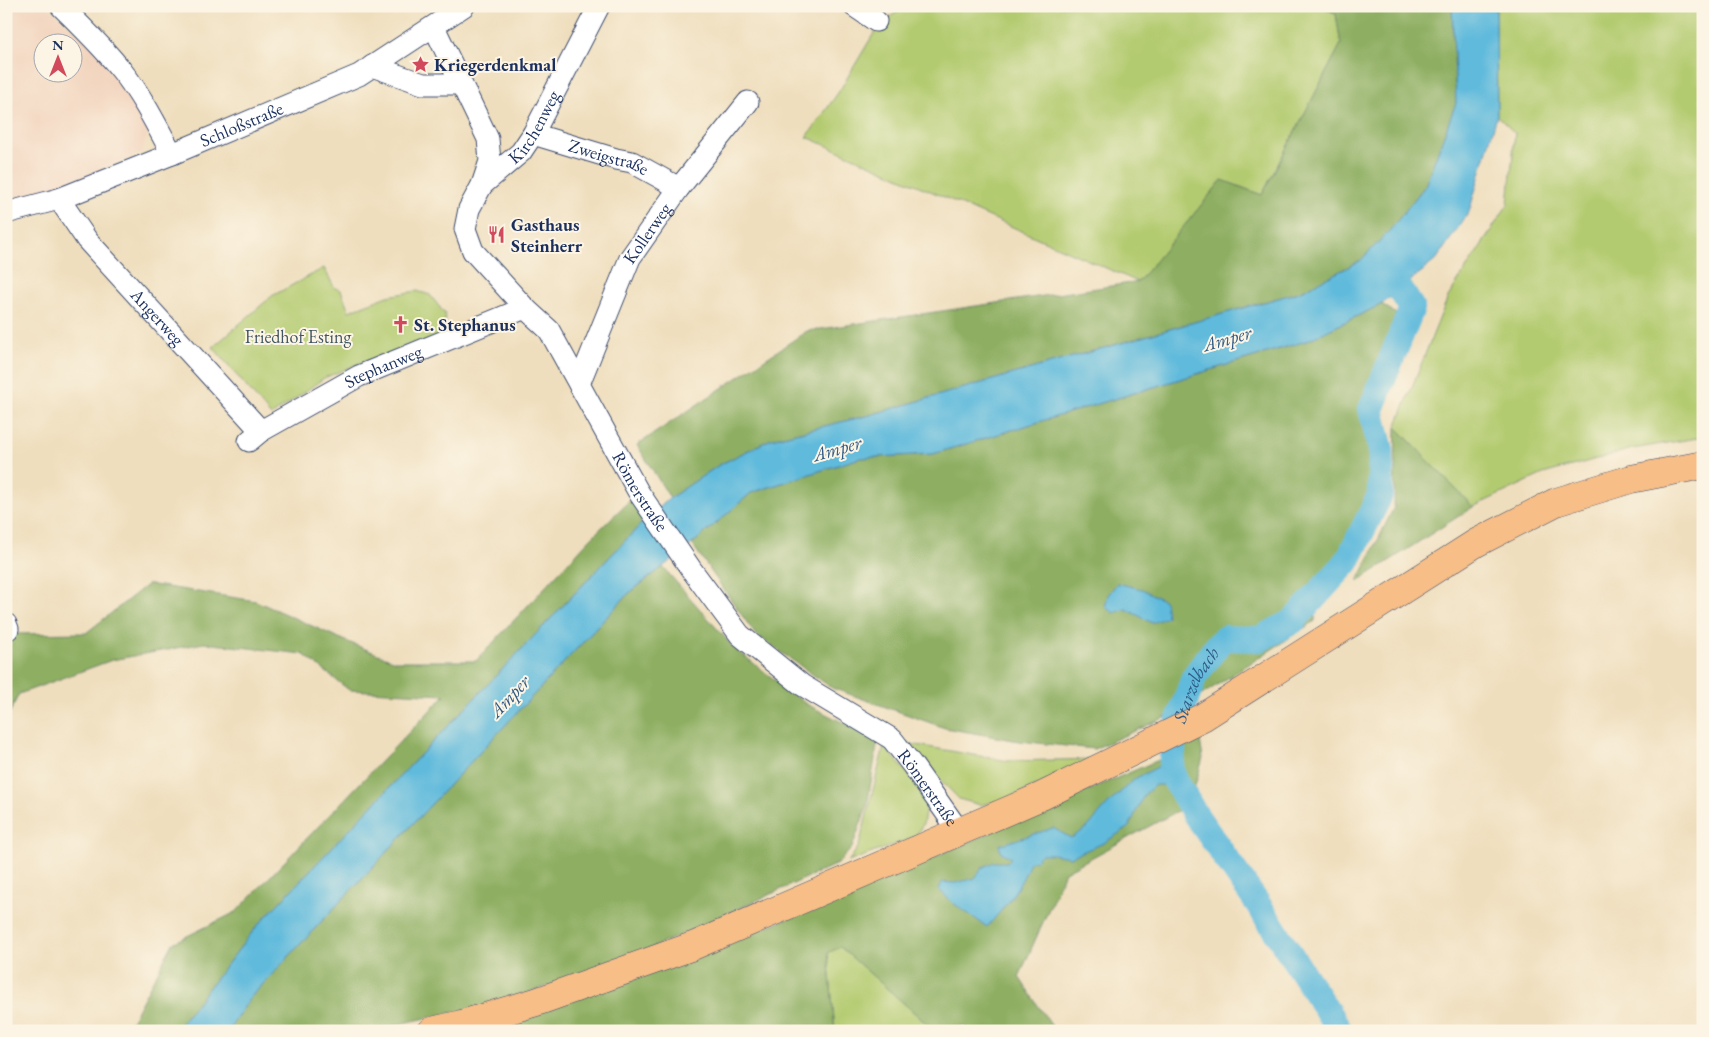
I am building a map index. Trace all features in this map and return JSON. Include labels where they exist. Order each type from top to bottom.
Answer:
[{"type":"main road","points":[[432,1031],[536,1002],[693,946],[1042,796],[1203,718],[1476,543],[1556,502],[1631,479],[1703,465]]},
{"type":"street","points":[[61,6],[123,72],[148,110],[172,154]]},
{"type":"street","name":"Schloßstraße","points":[[6,214],[59,199],[172,154],[359,75],[464,6]]},
{"type":"street","name":"Kirchenweg","points":[[482,185],[521,152],[533,134],[599,6]]},
{"type":"street","points":[[854,6],[876,21]]},
{"type":"street","name":"Römerstraße","points":[[434,27],[488,139],[490,161],[482,185],[469,209],[465,229],[473,251],[525,308],[549,330],[639,493],[740,635],[802,685],[892,739],[959,831]]},
{"type":"street","points":[[372,66],[423,84],[461,84]]},
{"type":"street","name":"Kollerweg","points":[[579,384],[630,258],[679,188],[748,102]]},
{"type":"street","name":"Zweigstraße","points":[[533,134],[632,162],[679,188]]},
{"type":"street","name":"Angerweg","points":[[59,199],[87,240],[255,436]]},
{"type":"street","name":"Stephanweg","points":[[255,436],[359,376],[525,308]]},
{"type":"shaded area","points":[[6,6],[46,6],[75,32],[32,32],[32,82],[82,82],[82,38],[111,66],[149,129],[142,153],[59,189],[6,200]]},
{"type":"green space","points":[[907,6],[1322,6],[1336,14],[1341,44],[1262,195],[1222,180],[1138,282],[807,137],[840,90],[880,23]]},
{"type":"green space","points":[[1322,6],[1452,6],[1456,103],[1425,186],[1390,231],[1360,261],[1299,292],[870,415],[771,439],[719,465],[670,498],[637,445],[807,331],[1138,282],[1222,180],[1262,195],[1341,44],[1336,14]]},
{"type":"green space","points":[[1496,6],[1703,6],[1703,437],[1632,449],[1543,474],[1473,507],[1396,427],[1448,297],[1508,204],[1515,133],[1497,116]]},
{"type":"green space","name":"Friedhof Esting","points":[[324,268],[334,287],[341,290],[349,311],[388,296],[417,291],[430,295],[445,314],[446,337],[363,362],[324,378],[271,416],[213,347],[272,296]]},
{"type":"green space","points":[[1382,304],[1396,314],[1362,407],[1370,453],[1370,495],[1343,559],[1316,605],[1315,621],[1171,715],[1094,749],[1019,741],[945,728],[832,688],[755,634],[692,544],[751,493],[860,458],[933,454],[1306,341]]},
{"type":"green space","points":[[1396,427],[1473,507],[1358,581],[1394,507]]},
{"type":"green space","points":[[630,500],[644,521],[257,926],[175,1031],[126,1031],[173,943],[236,912],[445,695],[349,690],[303,654],[204,643],[112,660],[19,694],[6,720],[6,639],[10,634],[86,633],[148,584],[256,601],[395,661],[476,661],[591,538]]},
{"type":"green space","points":[[663,567],[734,648],[806,704],[878,740],[867,806],[852,848],[837,864],[610,967],[488,1005],[370,1030],[228,1031],[250,998],[628,594]]},
{"type":"green space","points":[[1200,740],[1203,758],[1192,796],[1177,751]]},
{"type":"green space","points":[[905,743],[1008,761],[1100,759],[1001,801],[980,805],[959,799]]},
{"type":"green space","points":[[884,746],[922,790],[926,808],[923,824],[915,837],[848,862],[859,846]]},
{"type":"green space","points":[[1163,758],[1185,807],[1065,872],[1019,977],[1055,1031],[969,1031],[962,1025],[958,1031],[935,1031],[840,947],[828,953],[835,1031],[474,1031],[624,983],[837,899]]},
{"type":"green space","points":[[841,947],[935,1031],[835,1031],[828,952]]},
{"type":"water","name":"Amper","points":[[1452,6],[1496,6],[1497,116],[1469,212],[1436,260],[1382,304],[1306,341],[933,454],[860,458],[751,493],[692,544],[628,594],[250,998],[228,1031],[175,1031],[257,926],[644,521],[670,498],[719,465],[771,439],[870,415],[1299,292],[1360,261],[1390,230],[1425,186],[1456,103]]},
{"type":"water","points":[[1117,583],[1142,589],[1165,601],[1167,617],[1152,623],[1126,609],[1114,613],[1105,607],[1108,595]]},
{"type":"water","points":[[1175,758],[1192,800],[1186,804],[1169,785],[1155,785],[1144,795],[1129,827],[1104,843],[1070,857],[1042,854],[1036,860],[1030,862],[1012,896],[987,927],[953,903],[939,890],[942,882],[955,883],[975,878],[983,867],[994,862],[1007,862],[1011,858],[1001,852],[999,845],[1053,828],[1071,838],[1087,828],[1106,806],[1134,779]]},
{"type":"waterway","name":"Starzelbach","points":[[1340,1031],[1258,904],[1195,814],[1174,778],[1171,768],[1175,731],[1194,677],[1216,647],[1225,638],[1260,639],[1293,621],[1347,562],[1380,495],[1381,450],[1371,409],[1412,308],[1390,273]]},
{"type":"place","name":"Kriegerdenkmal","points":[[420,65]]},
{"type":"place","name":"Gasthaus Steinherr","points":[[497,235]]},
{"type":"place","name":"St. Stephanus","points":[[400,325]]}]
